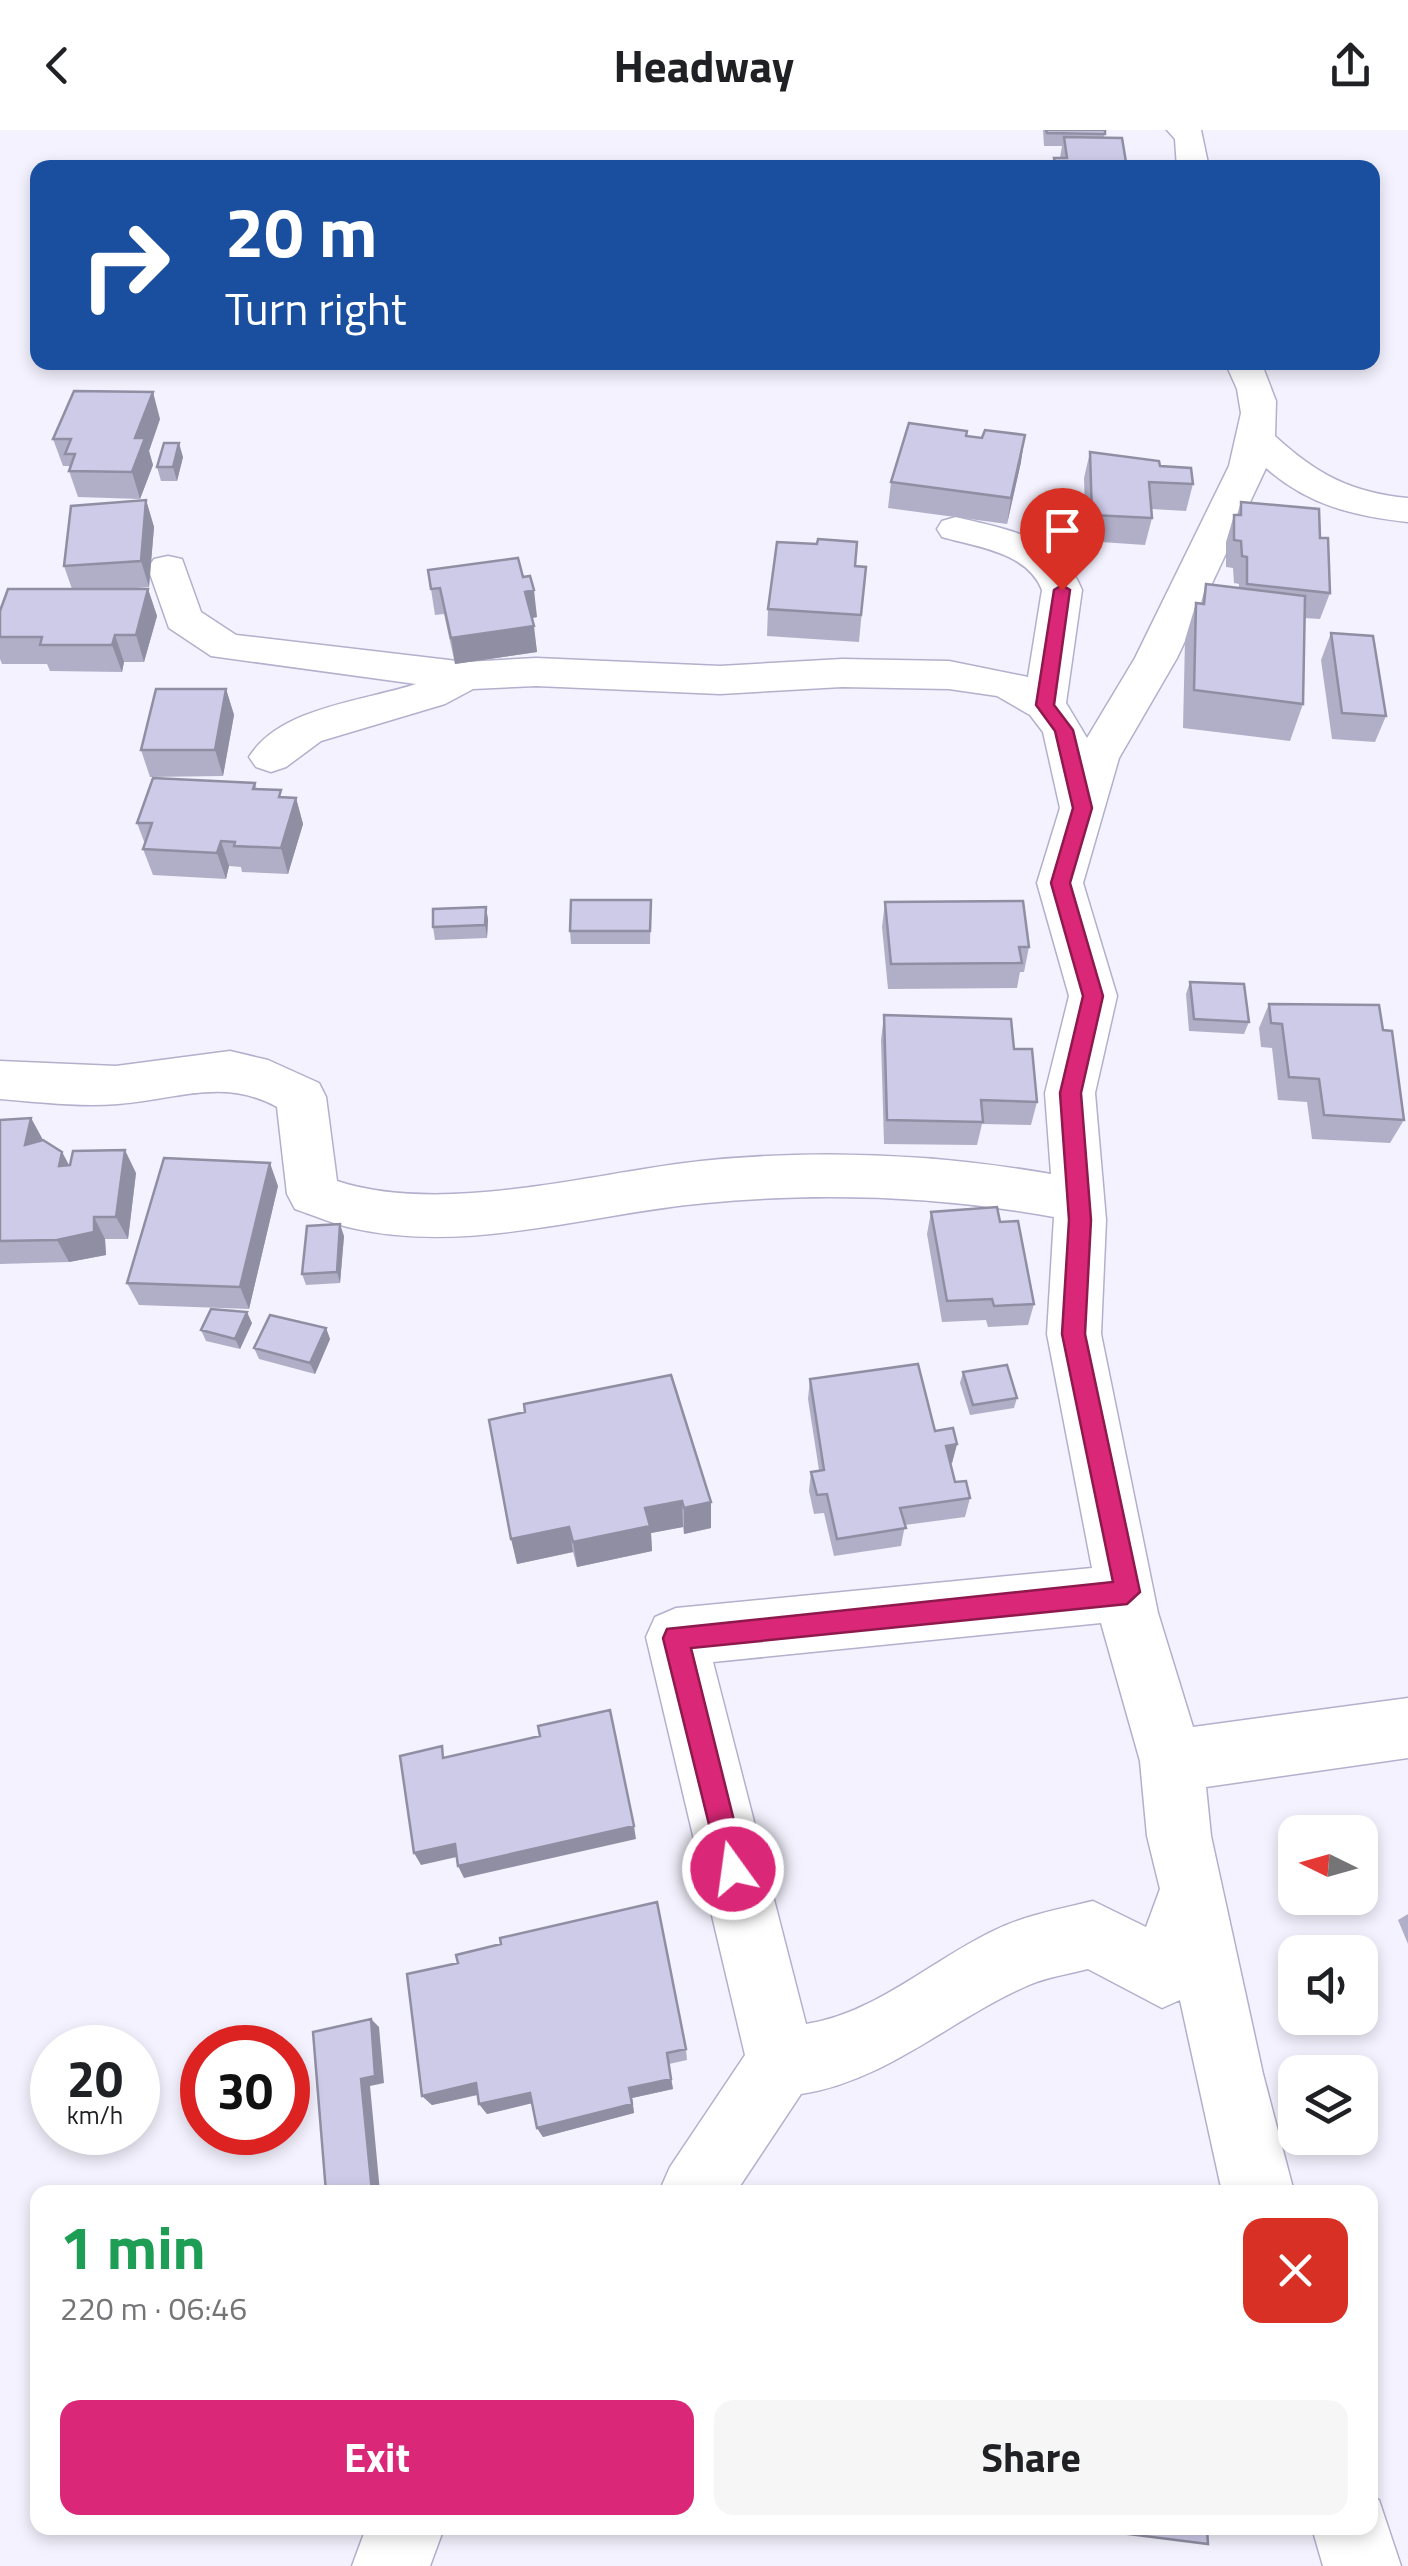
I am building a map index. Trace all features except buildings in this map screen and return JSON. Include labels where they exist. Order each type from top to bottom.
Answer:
[{"type":"street","points":[[1183,130],[1190,137],[1192,160]]},
{"type":"street","points":[[1248,370],[1260,392],[1256,439],[1192,586],[1097,758],[1060,883],[1093,996],[1070,1093],[1079,1200],[1074,1334],[1127,1592],[1128,1613],[1172,1761],[1179,1836],[1193,1889],[1228,2074],[1256,2185]]},
{"type":"street","points":[[1256,439],[1294,476],[1331,499],[1408,510]]},
{"type":"street","points":[[956,529],[1027,550],[1048,560],[1058,574],[1062,590],[1045,705]]},
{"type":"street","points":[[168,568],[183,619],[226,647],[466,676],[536,672],[720,680],[842,672],[948,675],[1008,684],[1045,705],[1064,730],[1082,808]]},
{"type":"street","points":[[272,757],[306,732],[430,694],[466,676]]},
{"type":"street","points":[[0,1080],[116,1085],[230,1068],[268,1076],[301,1097],[313,1194],[342,1209],[426,1212],[540,1207],[702,1182],[854,1177],[989,1183],[1079,1200]]},
{"type":"street","points":[[701,2185],[780,2062],[676,1638],[1127,1592]]},
{"type":"street","points":[[1172,1761],[1408,1728]]},
{"type":"street","points":[[780,2062],[828,2055],[903,2020],[1017,1954],[1093,1934],[1162,1974],[1193,1889]]},
{"type":"street","points":[[391,2566],[402,2535]]},
{"type":"street","points":[[1353,2535],[1362,2566]]},
{"type":"route","points":[[733,1869],[676,1638],[1127,1592],[1074,1334],[1080,1220],[1070,1093],[1093,996],[1060,883],[1082,808],[1069,766],[1064,730],[1045,705],[1062,590]]}]
